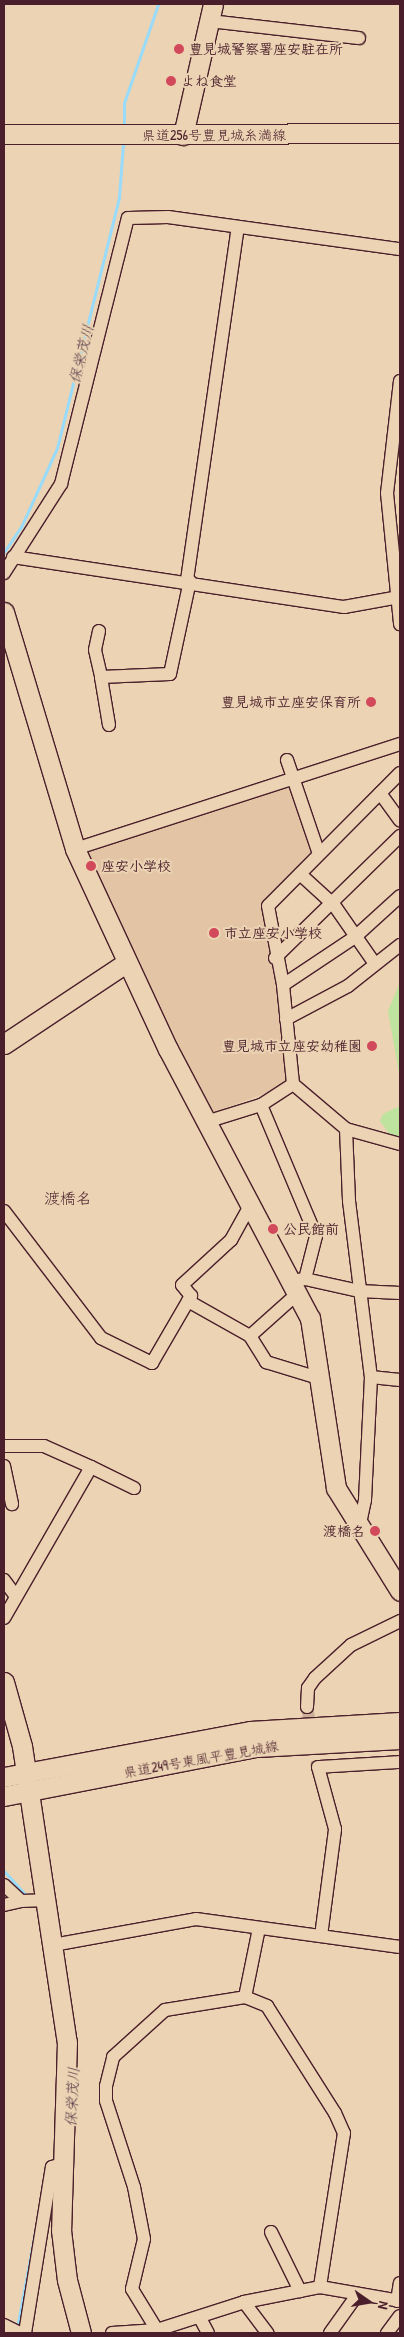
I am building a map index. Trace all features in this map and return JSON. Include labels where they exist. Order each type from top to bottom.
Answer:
[{"type":"street","points":[[183,135],[211,12],[359,38]]},
{"type":"street","name":"県道256号豊見城糸満線","points":[[4,134],[400,133]]},
{"type":"street","name":"県道256号豊見城糸満線","points":[[4,139],[27,135]]},
{"type":"street","points":[[4,573],[61,484],[128,218],[168,217],[400,249]]},
{"type":"street","points":[[101,677],[170,674],[188,580],[238,228]]},
{"type":"street","points":[[400,381],[388,530],[399,597],[400,624]]},
{"type":"street","points":[[13,557],[188,580],[344,607],[399,597]]},
{"type":"street","points":[[4,612],[76,849],[126,963],[249,1208],[298,1285],[310,1318],[322,1379],[326,1444],[336,1488],[359,1530],[400,1591]]},
{"type":"street","points":[[99,632],[96,650],[109,725]]},
{"type":"street","points":[[76,849],[400,744]]},
{"type":"street","points":[[287,760],[319,854]]},
{"type":"street","points":[[400,773],[268,906],[275,958],[283,985],[293,1084],[346,1129],[400,1144]]},
{"type":"street","points":[[380,793],[400,821]]},
{"type":"street","points":[[275,958],[334,905],[361,870],[400,836]]},
{"type":"street","points":[[300,874],[334,905],[375,964]]},
{"type":"street","points":[[283,985],[355,937],[400,896]]},
{"type":"street","points":[[286,1019],[348,986],[400,945]]},
{"type":"street","points":[[4,1044],[126,963]]},
{"type":"street","points":[[206,1122],[261,1105],[293,1084]]},
{"type":"street","points":[[250,1336],[298,1285],[316,1236],[261,1105]]},
{"type":"street","points":[[346,1129],[359,1290],[371,1377],[365,1500],[359,1530]]},
{"type":"street","points":[[4,1211],[101,1338],[152,1363],[191,1296],[182,1285],[231,1240],[249,1208]]},
{"type":"street","points":[[298,1285],[400,1293]]},
{"type":"street","points":[[188,1300],[250,1336],[266,1362],[322,1379]]},
{"type":"street","points":[[371,1377],[400,1380]]},
{"type":"street","points":[[4,1446],[44,1446],[134,1488]]},
{"type":"street","points":[[4,1466],[12,1504]]},
{"type":"street","points":[[4,1618],[15,1595],[91,1467]]},
{"type":"street","points":[[4,1580],[15,1595]]},
{"type":"street","points":[[306,1707],[308,1688],[315,1678],[351,1645],[400,1621]]},
{"type":"street","points":[[4,1682],[16,1716],[26,1772],[67,2042],[65,2163],[61,2230],[67,2280],[81,2333]]},
{"type":"street","name":"県道249号東風平豊見城線","points":[[4,1776],[242,1732],[400,1722]]},
{"type":"street","name":"県道249号東風平豊見城線","points":[[4,1796],[257,1747],[400,1739]]},
{"type":"street","points":[[322,1936],[334,1829],[318,1767],[400,1762]]},
{"type":"street","points":[[4,1885],[21,1902]]},
{"type":"street","points":[[4,1905],[46,1900]]},
{"type":"street","points":[[53,1945],[196,1919],[400,1947]]},
{"type":"street","points":[[245,1998],[259,1928]]},
{"type":"street","points":[[157,2330],[132,2289],[144,2239],[134,2187],[106,2101],[113,2057],[165,2010],[245,1998],[267,2006],[344,2133],[320,2287]]},
{"type":"street","points":[[24,2333],[52,2167],[65,2163]]},
{"type":"street","points":[[271,2232],[300,2291]]},
{"type":"street","points":[[112,2333],[157,2330],[200,2318],[244,2302],[320,2287],[398,2301],[400,2283]]},
{"type":"street","points":[[330,2333],[357,2295]]},
{"type":"street","points":[[244,2302],[267,2333]]},
{"type":"street","points":[[387,2333],[400,2316]]},
{"type":"street","points":[[200,2318],[208,2333]]},
{"type":"street","points":[[4,2325],[20,2333]]},
{"type":"shaded area","points":[[291,783],[316,853],[264,905],[289,1075],[280,1088],[206,1115],[83,853]]},
{"type":"green space","points":[[400,982],[400,1079],[388,1011]]},
{"type":"green space","points":[[400,1106],[400,1138],[390,1135],[380,1121],[383,1114]]},
{"type":"waterway","name":"保栄茂川","points":[[124,126],[124,103],[158,4]]},
{"type":"waterway","name":"保栄茂川","points":[[4,552],[21,527],[57,448],[119,197],[123,144]]},
{"type":"waterway","name":"保栄茂川","points":[[4,1871],[28,1898]]},
{"type":"waterway","name":"保栄茂川","points":[[17,2328],[38,2216]]},
{"type":"tunnel","points":[[307,1707],[318,1767]]},
{"type":"place","name":"豊見城警察署座安駐在所","points":[[179,49]]},
{"type":"place","name":"よね食堂","points":[[171,81]]},
{"type":"place","name":"豊見城市立座安保育所","points":[[371,702]]},
{"type":"place","name":"座安小学校","points":[[91,866]]},
{"type":"place","name":"市立座安小学校","points":[[214,933]]},
{"type":"place","name":"豊見城市立座安幼稚園","points":[[372,1046]]},
{"type":"place","name":"公民館前","points":[[273,1229]]},
{"type":"place","name":"渡橋名","points":[[375,1531]]},
{"type":"district","name":"渡橋名","points":[[68,1198]]}]
